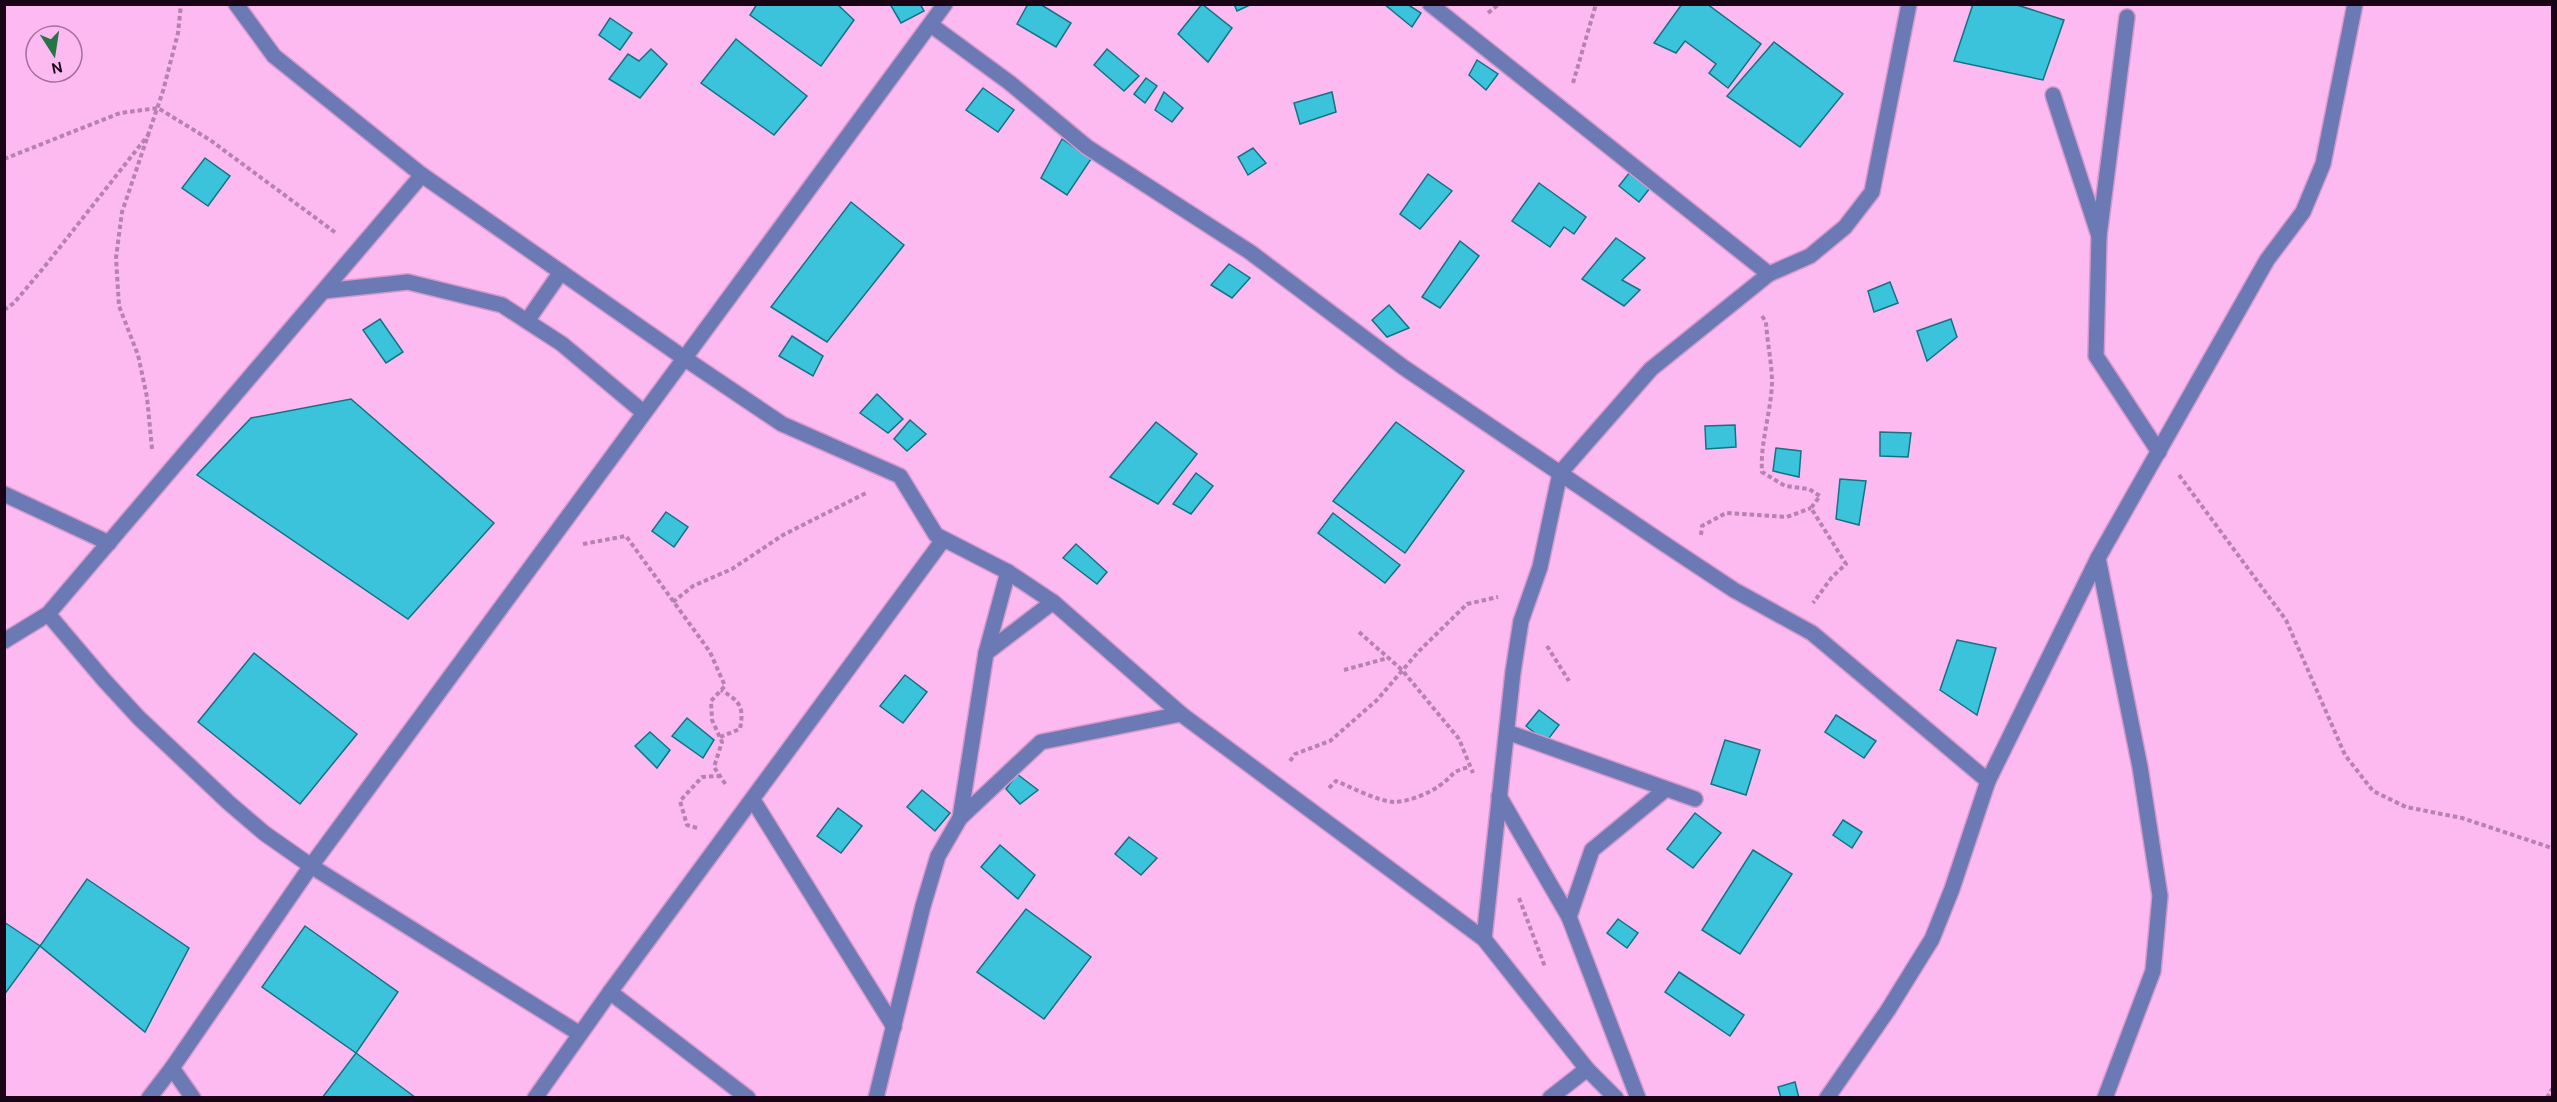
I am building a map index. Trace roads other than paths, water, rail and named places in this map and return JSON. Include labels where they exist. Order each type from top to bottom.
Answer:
[{"type":"street","points":[[236,4],[273,56],[422,175],[684,358],[783,424],[900,476],[936,535],[1008,573],[1053,602],[1180,714],[1484,939],[1587,1069],[1616,1098]]},
{"type":"street","points":[[149,1098],[311,866],[945,4]]},
{"type":"street","points":[[1430,4],[1768,274]]},
{"type":"street","points":[[1484,939],[1513,672],[1521,621],[1540,567],[1560,473],[1651,369],[1768,274],[1810,256],[1845,227],[1872,192],[1909,4]]},
{"type":"street","points":[[1827,1098],[1888,1010],[1932,939],[1952,889],[1988,781],[2098,558],[2267,260],[2302,212],[2323,164],[2355,4]]},
{"type":"street","points":[[2127,17],[2099,237],[2096,356],[2159,452]]},
{"type":"street","points":[[931,25],[1010,83],[1087,147],[1250,252],[1403,367],[1734,590],[1812,633],[1988,781]]},
{"type":"street","points":[[2053,95],[2099,237]]},
{"type":"street","points":[[4,641],[48,614],[422,175]]},
{"type":"street","points":[[527,321],[561,272]]},
{"type":"street","points":[[324,291],[408,282],[502,305],[562,344],[643,412]]},
{"type":"street","points":[[4,494],[109,543]]},
{"type":"street","points":[[535,1098],[610,992],[944,540]]},
{"type":"street","points":[[2098,558],[2140,767],[2160,896],[2152,971],[2105,1098]]},
{"type":"street","points":[[960,818],[986,653],[1008,573]]},
{"type":"street","points":[[986,653],[1053,602]]},
{"type":"street","points":[[48,614],[147,726],[264,833],[311,866],[580,1034]]},
{"type":"street","points":[[4,626],[21,632]]},
{"type":"street","points":[[876,1098],[923,906],[938,856],[960,818],[1041,742],[1180,714]]},
{"type":"street","points":[[1507,732],[1695,799]]},
{"type":"street","points":[[1569,917],[1592,850],[1666,789]]},
{"type":"street","points":[[1499,796],[1569,917],[1638,1098]]},
{"type":"street","points":[[753,800],[894,1027]]},
{"type":"street","points":[[610,992],[748,1098]]},
{"type":"street","points":[[172,1068],[193,1098]]},
{"type":"street","points":[[1550,1098],[1587,1069]]}]
